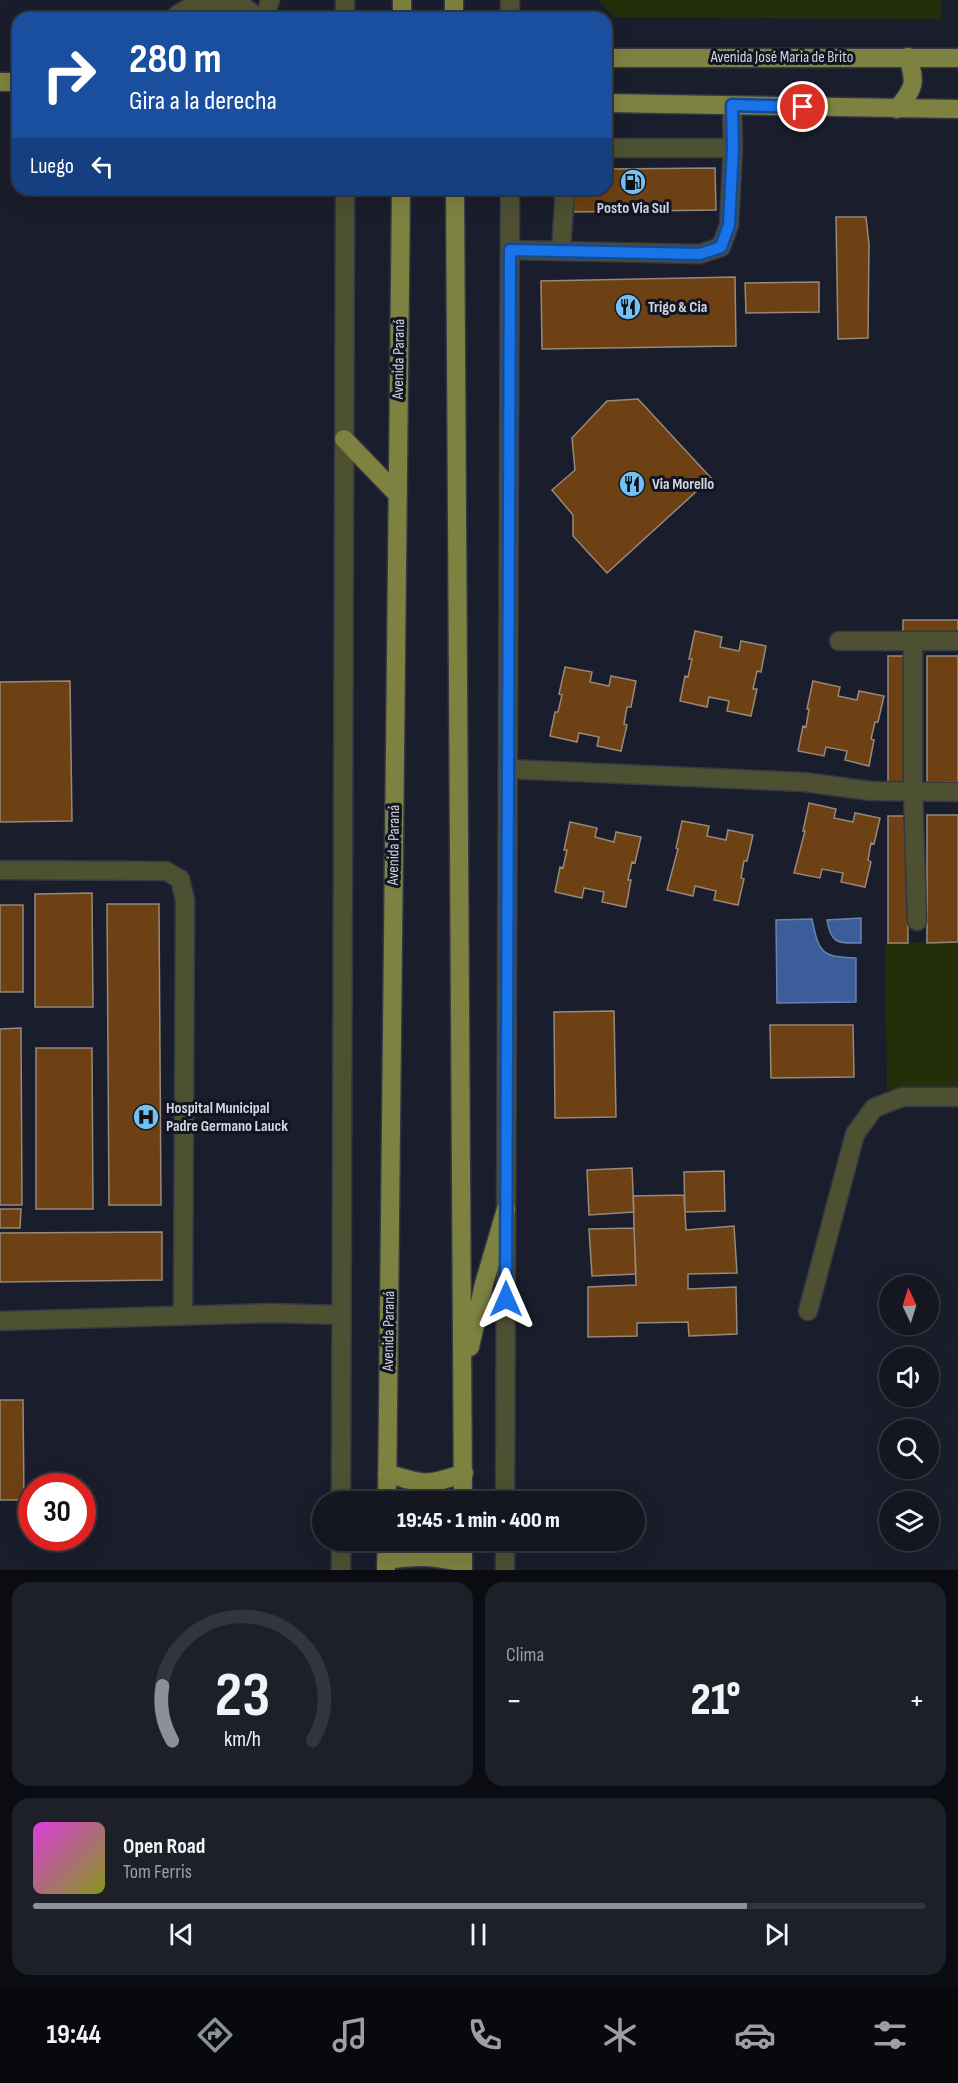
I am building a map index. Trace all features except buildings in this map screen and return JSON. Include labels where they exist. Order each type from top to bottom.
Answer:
[{"type":"main road","points":[[897,109],[911,92],[915,80],[908,57]]},
{"type":"main road","name":"Avenida José Maria de Brito","points":[[612,58],[958,58]]},
{"type":"main road","points":[[612,103],[897,109],[958,108]]},
{"type":"main road","name":"Avenida Paraná","points":[[387,1491],[401,195]]},
{"type":"main road","points":[[455,195],[463,1491]]},
{"type":"main road","points":[[344,439],[398,495]]},
{"type":"main road","points":[[463,1378],[484,1284],[506,1209]]},
{"type":"main road","points":[[387,1473],[416,1483],[446,1480],[464,1473]]},
{"type":"main road","points":[[386,1565],[411,1556],[435,1556],[463,1566]]},
{"type":"street","points":[[181,12],[210,2],[240,4],[250,12]]},
{"type":"street","points":[[510,250],[700,254],[721,247],[729,225],[733,148],[732,105]]},
{"type":"street","points":[[612,148],[733,148]]},
{"type":"street","points":[[341,1491],[345,195]]},
{"type":"street","points":[[505,1491],[510,195]]},
{"type":"street","points":[[561,251],[565,195]]},
{"type":"street","points":[[839,641],[958,641]]},
{"type":"street","points":[[914,641],[917,921]]},
{"type":"street","points":[[508,769],[804,782],[872,791],[958,792]]},
{"type":"street","points":[[0,870],[166,871],[180,879],[185,900],[183,1316]]},
{"type":"street","points":[[808,1311],[855,1134],[874,1108],[902,1097],[958,1097]]},
{"type":"street","points":[[0,1321],[270,1313],[342,1314]]},
{"type":"street","points":[[341,1551],[341,1570]]},
{"type":"street","points":[[505,1551],[505,1570]]},
{"type":"green space","points":[[598,0],[941,0],[941,19],[614,17],[612,12]]},
{"type":"green space","points":[[958,942],[958,1089],[887,1090],[885,943]]},
{"type":"water","points":[[861,918],[861,943],[837,941],[831,934],[827,920]]},
{"type":"water","points":[[812,919],[817,939],[824,951],[835,956],[856,958],[856,1002],[777,1003],[776,920]]},
{"type":"place","name":"Posto Via Sul","points":[[633,182]]},
{"type":"place","name":"Trigo & Cia","points":[[628,307]]},
{"type":"place","name":"Via Morello","points":[[632,484]]},
{"type":"place","name":"Hospital Municipal Padre Germano Lauck","points":[[146,1117]]},
{"type":"route","points":[[506,1299],[510,250],[700,254],[721,247],[729,225],[733,148],[732,105],[803,107]]}]
